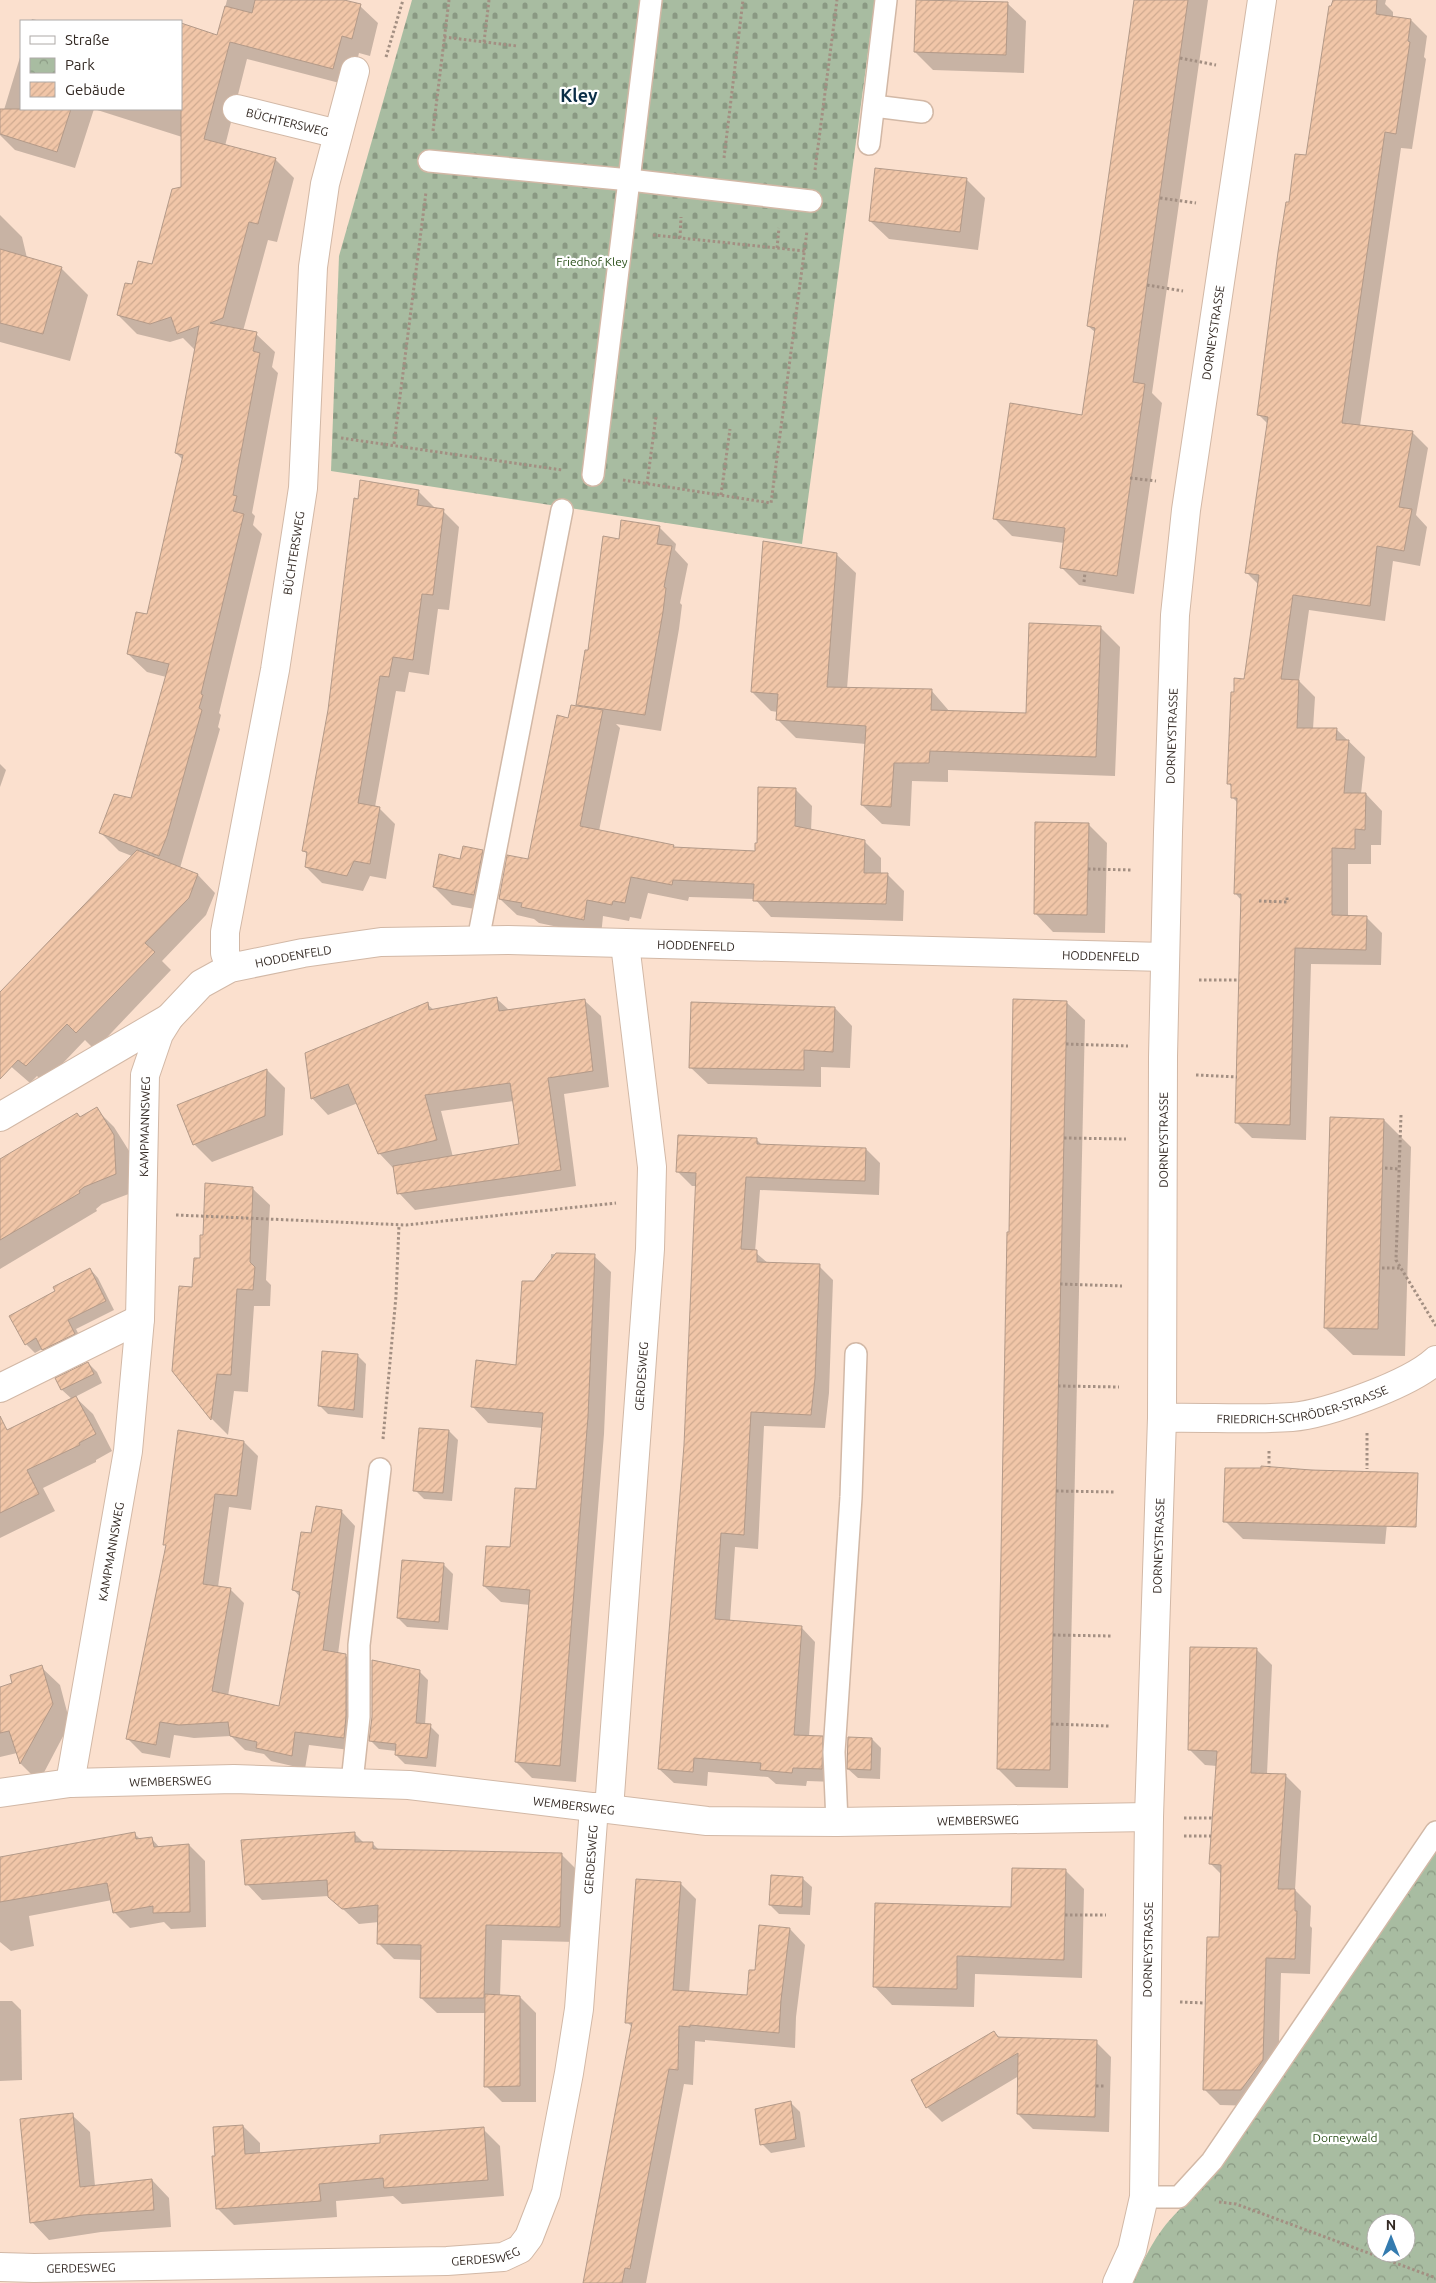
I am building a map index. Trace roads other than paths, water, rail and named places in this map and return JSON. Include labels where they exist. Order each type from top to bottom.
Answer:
[{"type":"street","name":"DORNEYSTRASSE","points":[[1117,2283],[1132,2250],[1144,2197],[1148,1817],[1162,1418],[1165,958],[1174,646],[1186,510],[1262,0]]},
{"type":"street","name":"BÜCHTERSWEG","points":[[230,968],[225,953],[224,932],[275,670],[303,488],[313,267],[325,184],[355,71]]},
{"type":"street","name":"BÜCHTERSWEG","points":[[237,109],[338,134]]},
{"type":"street","name":"HODDENFELD","points":[[230,968],[303,953],[381,942],[478,940],[1165,958]]},
{"type":"street","name":"GERDESWEG","points":[[0,2267],[34,2268],[447,2260],[503,2256],[520,2249],[530,2237],[546,2193],[579,2009],[601,1808],[650,1249],[652,1167],[625,944]]},
{"type":"street","name":"KAMPMANNSWEG","points":[[70,1783],[128,1451],[140,1319],[146,1075],[159,1034],[169,1018],[201,984],[230,968]]},
{"type":"street","points":[[0,1117],[169,1018]]},
{"type":"street","points":[[0,1388],[140,1319]]},
{"type":"street","name":"FRIEDRICH-SCHRÖDER-STRASSE","points":[[1162,1418],[1290,1417],[1313,1414],[1397,1384],[1436,1360]]},
{"type":"street","name":"WEMBERSWEG","points":[[0,1793],[70,1783],[234,1779],[409,1785],[707,1821],[837,1822],[1148,1817]]},
{"type":"lane","points":[[593,475],[651,0]]},
{"type":"lane","points":[[869,144],[886,0]]},
{"type":"lane","points":[[874,106],[922,112]]},
{"type":"lane","points":[[429,161],[630,180],[811,201]]},
{"type":"lane","points":[[478,940],[562,510]]},
{"type":"lane","points":[[837,1822],[834,1752],[851,1497],[856,1354]]},
{"type":"lane","points":[[352,1782],[359,1717],[359,1646],[380,1469]]},
{"type":"lane","points":[[1144,2197],[1179,2197],[1212,2161],[1436,1832]]},
{"type":"district","name":"Kley","points":[[579,95]]},
{"type":"park label","name":"Friedhof Kley","points":[[592,261]]},
{"type":"park label","name":"Dorneywald","points":[[1345,2137]]}]
